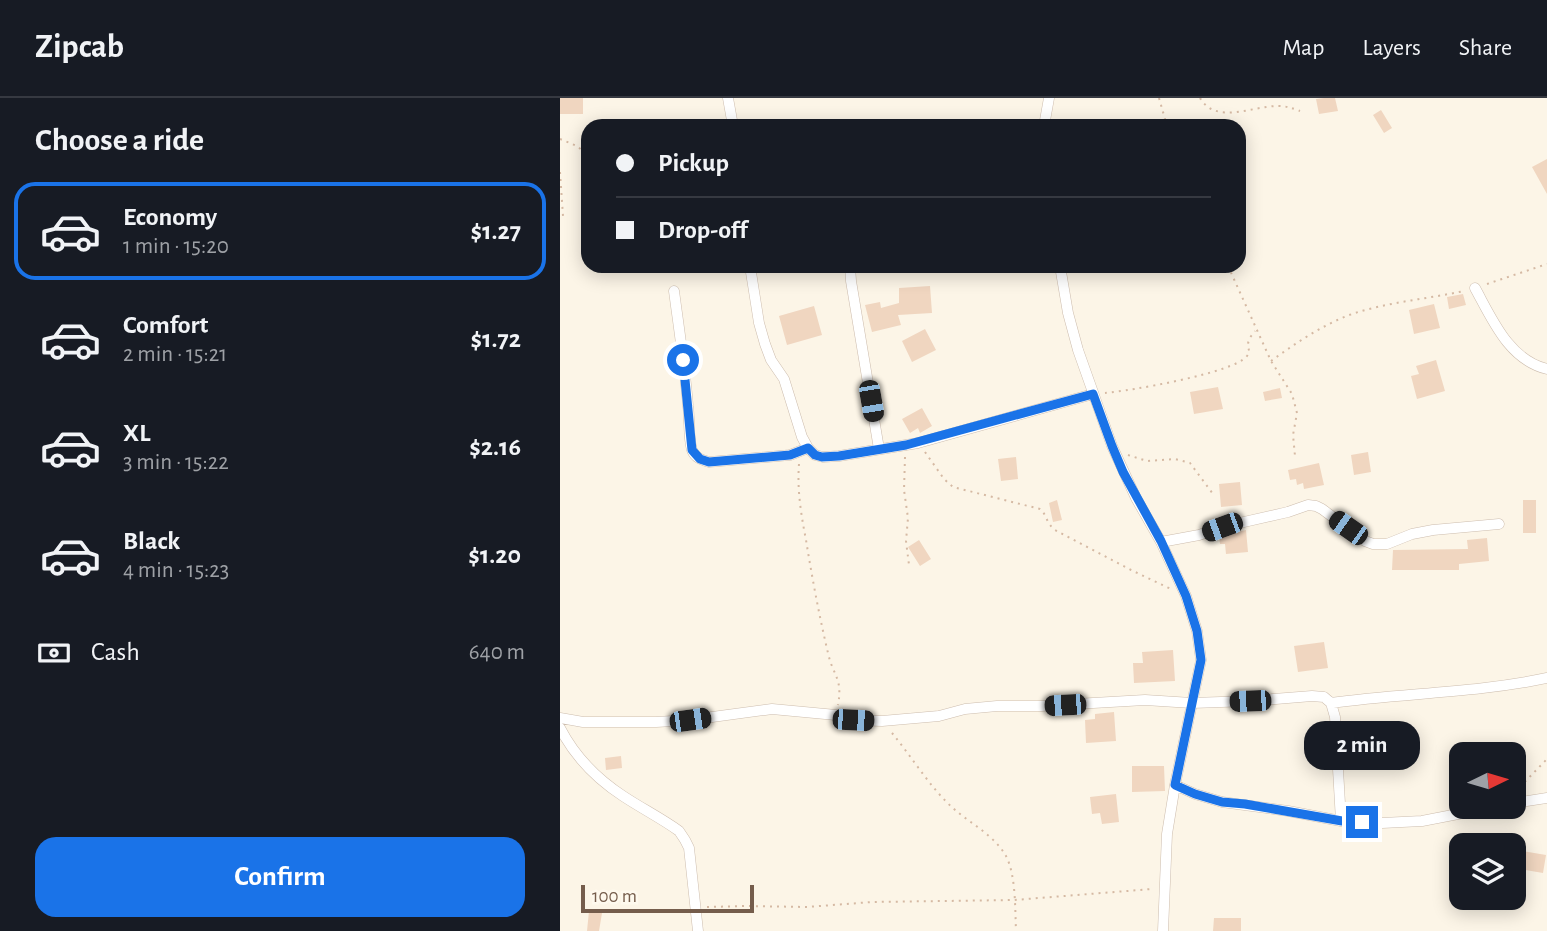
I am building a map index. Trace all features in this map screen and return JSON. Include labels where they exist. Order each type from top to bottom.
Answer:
[{"type":"street","points":[[728,98],[732,119]]},
{"type":"street","points":[[1045,119],[1049,98]]},
{"type":"street","points":[[751,273],[765,344],[771,360],[784,379],[804,450]]},
{"type":"street","points":[[850,273],[879,449]]},
{"type":"street","points":[[1061,273],[1078,350],[1112,446],[1136,498],[1161,541],[1186,596],[1197,631],[1201,660],[1167,834],[1163,931]]},
{"type":"street","points":[[1475,288],[1498,330],[1514,349],[1529,362],[1547,369]]},
{"type":"street","points":[[674,291],[692,450],[700,459],[709,462],[757,459],[804,450],[822,457],[839,456],[918,443],[1093,394]]},
{"type":"street","points":[[1161,541],[1199,535],[1308,505],[1322,509],[1373,544],[1387,544],[1412,534],[1433,530],[1499,524]]},
{"type":"street","points":[[1331,703],[1515,684],[1547,678]]},
{"type":"street","points":[[560,718],[583,722],[656,722],[772,709],[836,715],[853,720],[882,721],[939,716],[965,709],[996,706],[1145,700],[1192,703],[1325,697],[1331,703],[1335,717],[1342,821]]},
{"type":"street","points":[[560,728],[596,774],[621,795],[679,831],[689,848],[698,931]]},
{"type":"street","points":[[1175,785],[1222,802],[1342,821],[1382,823],[1422,821],[1449,816]]},
{"type":"street","points":[[1526,801],[1547,798]]},
{"type":"street","points":[[1535,800],[1547,807]]},
{"type":"path","points":[[1159,98],[1165,119]]},
{"type":"path","points":[[1200,98],[1204,105],[1219,113],[1275,106],[1300,111]]},
{"type":"path","points":[[560,139],[581,149]]},
{"type":"path","points":[[560,172],[563,216]]},
{"type":"path","points":[[1271,361],[1300,340],[1349,315],[1475,288],[1547,264]]},
{"type":"path","points":[[1231,273],[1271,361],[1292,394],[1297,413],[1293,435],[1295,456]]},
{"type":"path","points":[[1093,394],[1123,391],[1214,372],[1247,356],[1248,342],[1256,329]]},
{"type":"path","points":[[918,443],[953,487],[1043,510],[1046,521],[1055,530],[1186,596]]},
{"type":"path","points":[[906,445],[904,467],[909,565]]},
{"type":"path","points":[[1112,446],[1132,457],[1147,461],[1175,459],[1191,463],[1213,494]]},
{"type":"path","points":[[804,450],[797,483],[808,556],[829,656],[839,683],[836,715]]},
{"type":"path","points":[[882,721],[946,801],[997,843],[1007,857],[1011,872],[1016,931]]},
{"type":"path","points":[[1526,781],[1547,759]]},
{"type":"path","points":[[695,908],[1014,900],[1164,888]]},
{"type":"building","points":[[560,98],[583,98],[583,114],[560,114]]},
{"type":"building","points":[[1335,98],[1338,111],[1319,114],[1316,99]]},
{"type":"building","points":[[1381,110],[1392,128],[1384,133],[1373,115]]},
{"type":"building","points":[[1547,159],[1547,194],[1532,167]]},
{"type":"building","points":[[930,286],[932,313],[898,315],[901,325],[872,332],[865,305],[880,302],[881,308],[899,303],[899,288]]},
{"type":"building","points":[[1463,294],[1466,305],[1449,309],[1447,297]]},
{"type":"building","points":[[1434,304],[1440,328],[1414,334],[1409,310]]},
{"type":"building","points":[[814,306],[822,335],[787,345],[779,316]]},
{"type":"building","points":[[925,329],[936,350],[912,362],[902,341]]},
{"type":"building","points":[[1436,360],[1445,391],[1417,399],[1411,376],[1419,374],[1416,366]]},
{"type":"building","points":[[1218,387],[1223,409],[1194,414],[1190,392]]},
{"type":"building","points":[[1280,388],[1282,398],[1265,401],[1263,392]]},
{"type":"building","points":[[922,408],[932,426],[920,433],[918,428],[910,433],[902,419]]},
{"type":"building","points":[[1368,452],[1371,472],[1354,475],[1351,455]]},
{"type":"building","points":[[1016,457],[1018,479],[1001,481],[998,459]]},
{"type":"building","points":[[1319,463],[1324,485],[1304,489],[1303,483],[1297,485],[1296,479],[1290,480],[1288,470]]},
{"type":"building","points":[[1240,482],[1242,505],[1221,507],[1219,484]]},
{"type":"building","points":[[1057,500],[1062,520],[1053,522],[1049,503]]},
{"type":"building","points":[[1523,500],[1536,500],[1536,533],[1523,533]]},
{"type":"building","points":[[1246,530],[1248,552],[1226,554],[1225,544],[1220,544],[1219,536]]},
{"type":"building","points":[[1487,538],[1489,561],[1459,564],[1459,570],[1392,570],[1393,550],[1468,549],[1467,540]]},
{"type":"building","points":[[919,540],[931,559],[920,566],[908,547]]},
{"type":"building","points":[[1324,642],[1328,668],[1298,672],[1294,646]]},
{"type":"building","points":[[1173,650],[1175,681],[1134,683],[1133,663],[1143,663],[1142,652]]},
{"type":"building","points":[[1114,712],[1116,741],[1086,743],[1085,720],[1095,719],[1095,714]]},
{"type":"building","points":[[621,756],[622,768],[606,770],[605,758]]},
{"type":"building","points":[[1132,766],[1164,766],[1165,791],[1132,792]]},
{"type":"building","points":[[1116,794],[1119,822],[1102,824],[1100,813],[1092,814],[1090,797]]},
{"type":"building","points":[[1526,852],[1546,855],[1543,873],[1526,870]]},
{"type":"building","points":[[589,911],[602,913],[599,931],[587,931]]},
{"type":"building","points":[[1214,918],[1241,918],[1241,931],[1213,931]]},
{"type":"route","points":[[683,360],[692,450],[700,459],[709,462],[790,455],[808,448],[815,455],[822,457],[839,456],[918,443],[1093,394],[1123,472],[1161,541],[1186,596],[1197,631],[1201,660],[1175,785],[1222,802],[1362,822]]}]
